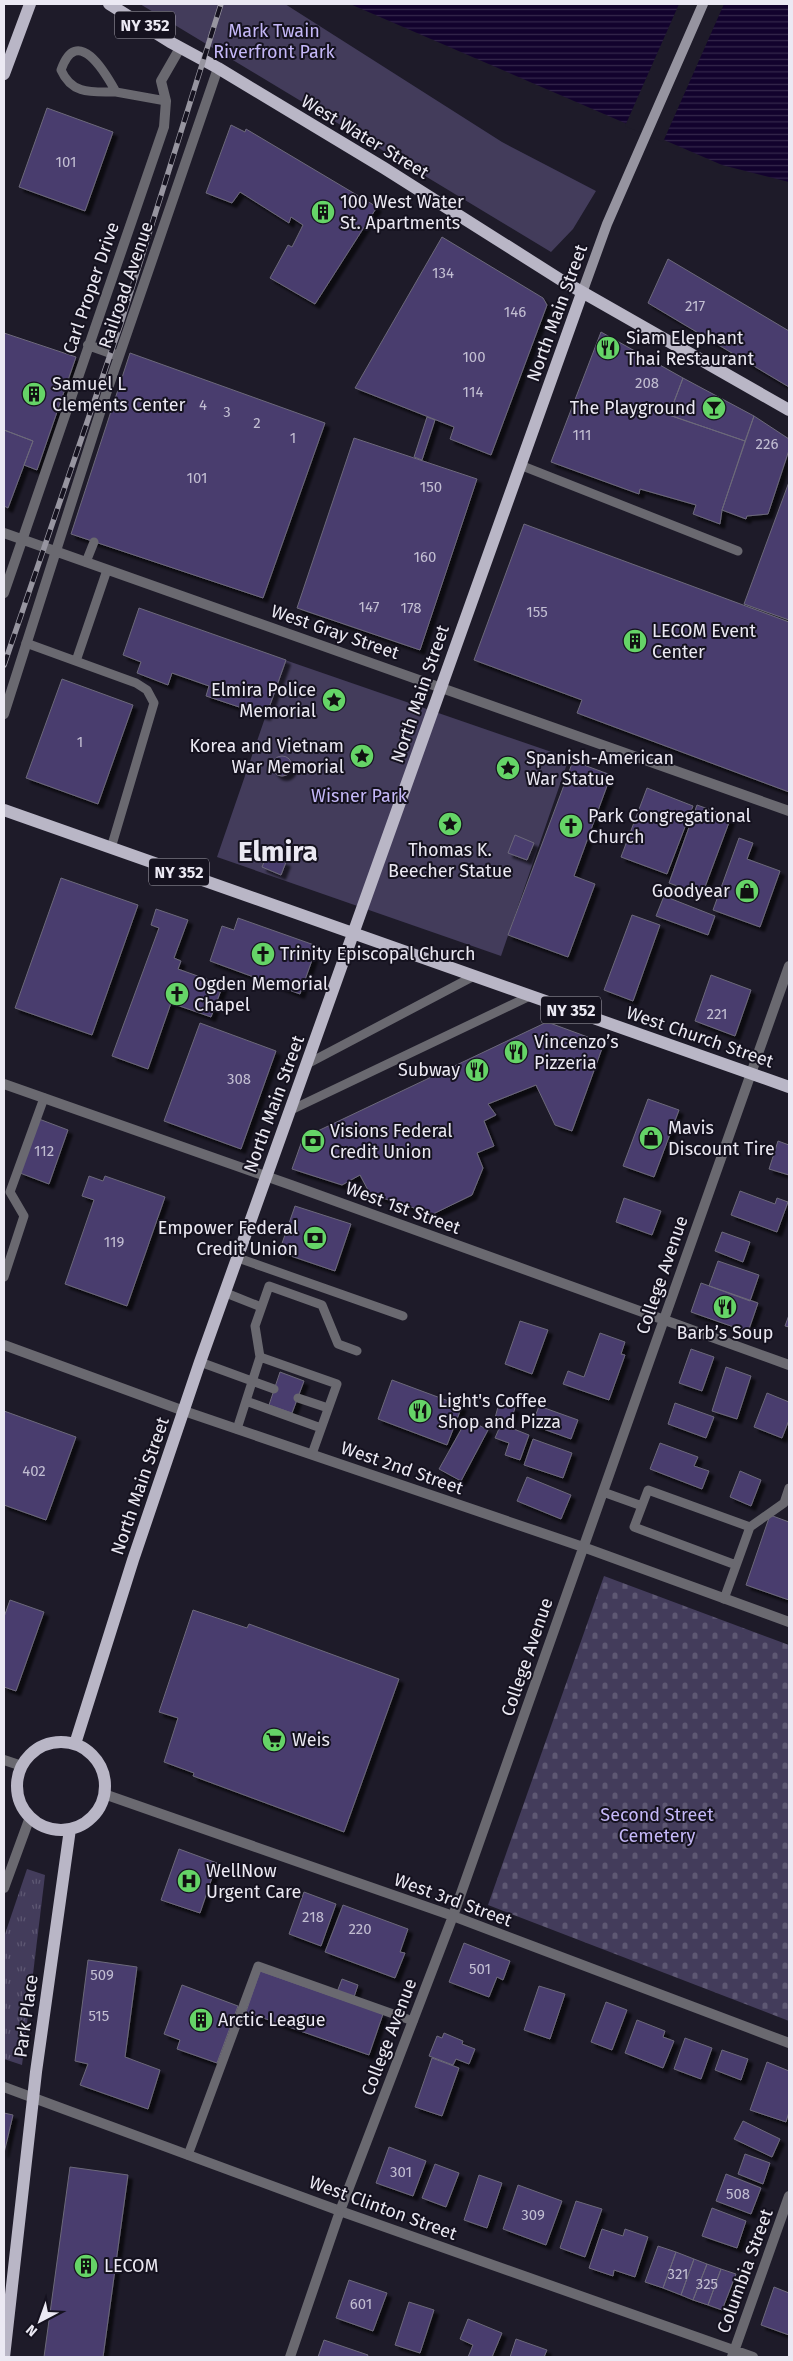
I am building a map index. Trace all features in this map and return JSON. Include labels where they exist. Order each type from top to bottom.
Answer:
[{"type":"main road","points":[[4,74],[30,4]]},
{"type":"main road","name":"NY 352","points":[[109,4],[180,48]]},
{"type":"main road","name":"North Main Street","points":[[75,1744],[133,1560],[200,1362],[582,292],[607,224],[703,4]]},
{"type":"main road","name":"West Water Street","points":[[180,48],[218,68],[384,168],[582,292],[789,410]]},
{"type":"main road","name":"West Church Street","points":[[4,810],[789,1087]]},
{"type":"main road","points":[[54,1742],[75,1744],[92,1755],[99,1764],[103,1773],[104,1794],[96,1812],[88,1820],[70,1829],[48,1827],[30,1816],[23,1808],[18,1793],[18,1776],[22,1766],[35,1750],[54,1742]]},
{"type":"main road","name":"Park Place","points":[[4,2357],[34,2098],[70,1829]]},
{"type":"street","name":"Carl Proper Drive","points":[[21,540],[164,127],[166,101],[161,81],[180,48]]},
{"type":"street","name":"Railroad Avenue","points":[[4,714],[54,551],[218,68]]},
{"type":"street","points":[[88,346],[119,356]]},
{"type":"street","name":"West Gray Street","points":[[4,533],[789,810]]},
{"type":"street","points":[[4,592],[21,540]]},
{"type":"street","name":"College Avenue","points":[[290,2357],[340,2210],[453,1916],[789,966]]},
{"type":"street","name":"West 1st Street","points":[[4,1084],[267,1176],[789,1365]]},
{"type":"street","name":"West 2nd Street","points":[[4,1345],[184,1411],[584,1547],[789,1622]]},
{"type":"street","points":[[4,1760],[22,1766]]},
{"type":"street","name":"West 3rd Street","points":[[104,1794],[453,1916],[789,2042]]},
{"type":"street","points":[[4,1888],[30,1816]]},
{"type":"street","name":"West Clinton Street","points":[[4,2087],[733,2354],[753,2357]]},
{"type":"street","name":"Columbia Street","points":[[733,2354],[789,2199]]},
{"type":"lane","points":[[116,92],[106,74],[91,56],[84,51],[74,51],[64,59],[60,70],[65,80],[74,88],[87,92],[116,92],[166,101]]},
{"type":"lane","points":[[520,465],[738,550]]},
{"type":"lane","points":[[86,562],[94,542]]},
{"type":"lane","points":[[76,661],[107,570]]},
{"type":"lane","points":[[26,643],[136,683],[147,690],[154,703],[110,848]]},
{"type":"lane","points":[[307,1064],[474,976]]},
{"type":"lane","points":[[291,1110],[530,996]]},
{"type":"lane","points":[[4,1277],[24,1216],[10,1192],[44,1098]]},
{"type":"lane","points":[[238,1258],[403,1316]]},
{"type":"lane","points":[[237,1429],[260,1357],[254,1326],[269,1286],[322,1305],[338,1344],[357,1351]]},
{"type":"lane","points":[[226,1293],[261,1307]]},
{"type":"lane","points":[[260,1357],[337,1384],[312,1454]]},
{"type":"lane","points":[[200,1362],[274,1390]]},
{"type":"lane","points":[[298,1398],[328,1408]]},
{"type":"lane","points":[[246,1401],[321,1428]]},
{"type":"lane","points":[[724,1599],[750,1528],[784,1502],[789,1488]]},
{"type":"lane","points":[[736,1565],[634,1527],[648,1490],[750,1528]]},
{"type":"lane","points":[[603,1492],[642,1506]]},
{"type":"lane","points":[[188,2155],[258,1966],[413,2021]]},
{"type":"green space","name":"Mark Twain Riverfront Park","points":[[140,4],[285,4],[502,142],[596,191],[573,229],[551,252]]},
{"type":"green space","name":"Wisner Park","points":[[285,660],[569,758],[501,956],[217,857]]},
{"type":"green space","name":"Second Street Cemetery","points":[[604,1576],[789,1645],[789,2021],[488,1905]]},
{"type":"green space","points":[[27,1869],[45,1875],[22,2065],[4,2059],[4,1937]]},
{"type":"shaded area","points":[[350,4],[789,4],[789,182],[722,165]]},
{"type":"pier","points":[[679,4],[724,4],[663,142],[625,126]]},
{"type":"building","points":[[47,108],[113,132],[85,211],[19,187]]},
{"type":"building","name":"100 West Water St. Apartments","points":[[231,125],[245,132],[246,129],[377,207],[315,304],[270,278],[288,245],[292,247],[303,225],[291,217],[289,223],[240,192],[232,203],[206,193]]},
{"type":"building","points":[[442,237],[543,298],[547,305],[491,455],[450,439],[454,427],[355,388]]},
{"type":"building","points":[[668,259],[789,331],[789,387],[648,303]]},
{"type":"building","points":[[601,332],[683,378],[669,415],[745,441],[722,510],[720,524],[693,514],[696,505],[640,489],[639,494],[551,462]]},
{"type":"building","name":"Samuel L Clements Center","points":[[4,333],[76,357],[37,470],[24,465],[33,441],[4,430]]},
{"type":"building","points":[[130,353],[325,423],[263,598],[71,534]]},
{"type":"building","points":[[683,378],[754,416],[745,441],[669,415]]},
{"type":"building","points":[[754,416],[789,439],[789,450],[768,514],[747,516],[746,519],[722,510]]},
{"type":"building","points":[[427,417],[435,420],[422,460],[414,457]]},
{"type":"building","points":[[4,430],[33,441],[8,508],[4,506]]},
{"type":"building","points":[[354,438],[477,479],[420,650],[297,608]]},
{"type":"building","points":[[789,482],[789,620],[744,604]]},
{"type":"building","name":"LECOM Event Center","points":[[524,524],[789,622],[789,792],[577,713],[582,700],[474,660]]},
{"type":"building","points":[[139,608],[286,660],[266,716],[206,696],[209,686],[172,673],[168,685],[137,673],[141,662],[123,655]]},
{"type":"building","points":[[62,679],[133,705],[98,804],[26,778]]},
{"type":"building","points":[[282,756],[289,759],[292,766],[289,773],[282,776],[275,773],[272,766],[275,759]]},
{"type":"building","name":"Park Congregational Church","points":[[573,761],[611,775],[574,876],[595,884],[568,957],[508,935]]},
{"type":"building","points":[[647,788],[693,806],[667,874],[621,857]]},
{"type":"building","points":[[697,805],[731,817],[702,895],[669,883]]},
{"type":"building","points":[[515,835],[534,843],[527,860],[508,853]]},
{"type":"building","name":"Goodyear","points":[[739,838],[753,843],[747,859],[780,871],[760,927],[713,910]]},
{"type":"building","points":[[267,855],[286,862],[281,875],[262,867]]},
{"type":"building","points":[[61,878],[138,905],[92,1035],[15,1008]]},
{"type":"building","points":[[664,896],[715,916],[708,935],[656,916]]},
{"type":"building","name":"Ogden Memorial Chapel","points":[[156,909],[188,920],[174,958],[181,961],[178,969],[223,985],[211,1017],[171,1003],[148,1069],[112,1056],[159,928],[151,925]]},
{"type":"building","points":[[632,915],[660,925],[633,1001],[604,990]]},
{"type":"building","name":"Trinity Episcopal Church","points":[[238,918],[317,946],[300,994],[210,961],[222,926],[234,930]]},
{"type":"building","points":[[711,975],[751,990],[735,1036],[695,1021]]},
{"type":"building","points":[[547,1022],[604,1043],[572,1131],[555,1125],[536,1085],[488,1104],[496,1115],[484,1121],[494,1146],[477,1153],[483,1168],[472,1195],[433,1214],[370,1194],[360,1175],[342,1185],[292,1169],[303,1138]]},
{"type":"building","points":[[200,1023],[276,1051],[241,1149],[164,1121]]},
{"type":"building","name":"Mavis Discount Tire","points":[[648,1099],[679,1110],[654,1177],[623,1166]]},
{"type":"building","points":[[39,1119],[68,1130],[49,1184],[20,1173]]},
{"type":"building","points":[[778,1141],[789,1145],[789,1175],[769,1169]]},
{"type":"building","points":[[89,1176],[103,1181],[105,1176],[165,1197],[127,1306],[65,1284],[94,1200],[82,1196]]},
{"type":"building","points":[[740,1191],[775,1204],[777,1198],[788,1202],[777,1232],[731,1215]]},
{"type":"building","points":[[624,1198],[661,1211],[652,1235],[616,1222]]},
{"type":"building","name":"Empower Federal Credit Union","points":[[295,1206],[351,1224],[335,1271],[279,1252]]},
{"type":"building","points":[[722,1232],[750,1242],[743,1262],[715,1251]]},
{"type":"building","points":[[718,1261],[759,1275],[750,1301],[709,1286]]},
{"type":"building","points":[[701,1283],[758,1303],[748,1332],[691,1312]]},
{"type":"building","points":[[789,1315],[789,1327],[785,1326]]},
{"type":"building","points":[[520,1321],[548,1330],[532,1374],[505,1364]]},
{"type":"building","points":[[600,1333],[625,1342],[621,1354],[625,1355],[609,1400],[563,1384],[568,1371],[584,1377]]},
{"type":"building","points":[[691,1349],[714,1357],[702,1391],[679,1383]]},
{"type":"building","points":[[726,1367],[751,1376],[737,1419],[712,1411]]},
{"type":"building","points":[[280,1372],[304,1381],[292,1413],[269,1405]]},
{"type":"building","points":[[392,1380],[462,1406],[447,1445],[378,1419]]},
{"type":"building","points":[[767,1393],[789,1402],[789,1420],[782,1438],[754,1427]]},
{"type":"building","points":[[499,1403],[515,1408],[510,1423],[495,1418]]},
{"type":"building","points":[[675,1403],[714,1417],[706,1438],[668,1424]]},
{"type":"building","points":[[539,1406],[578,1420],[571,1439],[532,1425]]},
{"type":"building","points":[[4,1411],[76,1437],[46,1520],[4,1505]]},
{"type":"building","points":[[467,1419],[488,1430],[461,1481],[439,1469]]},
{"type":"building","points":[[501,1424],[529,1435],[520,1460],[505,1455],[509,1443],[495,1438]]},
{"type":"building","points":[[533,1439],[572,1453],[563,1478],[524,1465]]},
{"type":"building","points":[[660,1443],[698,1457],[694,1466],[709,1471],[702,1489],[650,1469]]},
{"type":"building","points":[[740,1471],[761,1480],[751,1506],[730,1497]]},
{"type":"building","points":[[527,1477],[571,1495],[561,1519],[517,1501]]},
{"type":"building","points":[[770,1515],[789,1522],[789,1600],[746,1585]]},
{"type":"building","points":[[10,1600],[44,1612],[16,1691],[4,1687],[4,1617]]},
{"type":"building","name":"Weis","points":[[193,1610],[247,1628],[249,1624],[399,1679],[344,1832],[193,1776],[194,1773],[164,1762],[178,1718],[159,1712]]},
{"type":"building","name":"WellNow Urgent Care","points":[[179,1849],[217,1863],[200,1913],[161,1900]]},
{"type":"building","points":[[304,1892],[336,1904],[321,1946],[289,1934]]},
{"type":"building","points":[[343,1905],[408,1929],[400,1952],[405,1953],[395,1978],[325,1952]]},
{"type":"building","points":[[464,1943],[510,1961],[503,1980],[497,1977],[489,1997],[449,1982]]},
{"type":"building","points":[[88,1960],[137,1967],[125,2057],[160,2070],[148,2109],[80,2085],[88,2064],[75,2061]]},
{"type":"building","points":[[260,1971],[383,2014],[369,2055],[246,2012]]},
{"type":"building","points":[[342,1979],[358,1985],[354,1997],[337,1992]]},
{"type":"building","name":"Arctic League","points":[[182,1985],[238,2006],[217,2063],[177,2049],[180,2040],[164,2034]]},
{"type":"building","points":[[539,1986],[565,1994],[550,2039],[524,2030]]},
{"type":"building","points":[[606,2002],[627,2010],[612,2050],[591,2042]]},
{"type":"building","points":[[637,2020],[665,2031],[663,2037],[674,2041],[663,2068],[625,2053]]},
{"type":"building","points":[[444,2033],[463,2041],[462,2044],[475,2049],[469,2064],[456,2059],[453,2065],[429,2056],[437,2036],[442,2038]]},
{"type":"building","points":[[685,2038],[712,2048],[701,2079],[674,2069]]},
{"type":"building","points":[[722,2050],[748,2059],[741,2080],[715,2070]]},
{"type":"building","points":[[432,2058],[459,2068],[442,2116],[415,2107]]},
{"type":"building","points":[[767,2062],[789,2071],[789,2112],[786,2122],[750,2110]]},
{"type":"building","points":[[4,2113],[13,2115],[4,2153]]},
{"type":"building","points":[[743,2121],[780,2139],[772,2157],[734,2139]]},
{"type":"building","points":[[389,2147],[426,2161],[413,2196],[376,2183]]},
{"type":"building","points":[[745,2154],[770,2163],[763,2184],[738,2174]]},
{"type":"building","points":[[435,2164],[459,2173],[446,2207],[422,2198]]},
{"type":"building","name":"LECOM","points":[[70,2167],[128,2175],[103,2357],[44,2357]]},
{"type":"building","points":[[726,2174],[761,2188],[751,2214],[716,2201]]},
{"type":"building","points":[[479,2175],[502,2183],[487,2228],[464,2220]]},
{"type":"building","points":[[518,2185],[562,2201],[546,2245],[503,2229]]},
{"type":"building","points":[[576,2201],[602,2209],[585,2257],[560,2248]]},
{"type":"building","points":[[712,2208],[746,2221],[737,2248],[702,2236]]},
{"type":"building","points":[[602,2229],[623,2236],[625,2229],[648,2237],[635,2277],[614,2270],[613,2276],[589,2268]]},
{"type":"building","points":[[658,2246],[676,2252],[663,2288],[645,2282]]},
{"type":"building","points":[[676,2252],[694,2259],[681,2295],[663,2288]]},
{"type":"building","points":[[694,2259],[707,2264],[693,2300],[681,2295]]},
{"type":"building","points":[[707,2264],[721,2269],[708,2305],[693,2300]]},
{"type":"building","points":[[721,2269],[736,2274],[722,2310],[708,2305]]},
{"type":"building","points":[[349,2280],[387,2293],[373,2331],[336,2318]]},
{"type":"building","points":[[774,2287],[789,2293],[789,2335],[761,2325]]},
{"type":"building","points":[[409,2302],[434,2310],[420,2353],[395,2345]]},
{"type":"building","points":[[468,2319],[502,2333],[492,2357],[468,2357],[473,2345],[460,2339]]},
{"type":"building","points":[[516,2339],[547,2350],[544,2357],[510,2357]]},
{"type":"building","points":[[324,2340],[368,2355],[367,2357],[318,2357]]},
{"type":"railway","points":[[4,665],[121,323],[221,4]]},
{"type":"place","name":"100 West Water St. Apartments","points":[[323,212]]},
{"type":"place","name":"Siam Elephant Thai Restaurant","points":[[608,348]]},
{"type":"place","name":"Samuel L Clements Center","points":[[34,394]]},
{"type":"place","name":"The Playground","points":[[714,408]]},
{"type":"place","name":"LECOM Event Center","points":[[635,641]]},
{"type":"place","name":"Elmira Police Memorial","points":[[334,700]]},
{"type":"place","name":"Korea and Vietnam War Memorial","points":[[362,756]]},
{"type":"place","name":"Spanish-American War Statue","points":[[508,768]]},
{"type":"place","name":"Thomas K. Beecher Statue","points":[[450,824]]},
{"type":"place","name":"Park Congregational Church","points":[[571,826]]},
{"type":"place","name":"Goodyear","points":[[747,891]]},
{"type":"place","name":"Trinity Episcopal Church","points":[[263,954]]},
{"type":"place","name":"Ogden Memorial Chapel","points":[[177,994]]},
{"type":"place","name":"Vincenzo’s Pizzeria","points":[[516,1052]]},
{"type":"place","name":"Subway","points":[[477,1070]]},
{"type":"place","name":"Mavis Discount Tire","points":[[651,1138]]},
{"type":"place","name":"Visions Federal Credit Union","points":[[313,1141]]},
{"type":"place","name":"Empower Federal Credit Union","points":[[315,1238]]},
{"type":"place","name":"Barb’s Soup","points":[[725,1307]]},
{"type":"place","name":"Light's Coffee Shop and Pizza","points":[[420,1411]]},
{"type":"place","name":"Weis","points":[[274,1740]]},
{"type":"place","name":"WellNow Urgent Care","points":[[189,1881]]},
{"type":"place","name":"Arctic League","points":[[201,2020]]},
{"type":"place","name":"LECOM","points":[[86,2266]]},
{"type":"district","name":"Elmira","points":[[278,851]]}]
